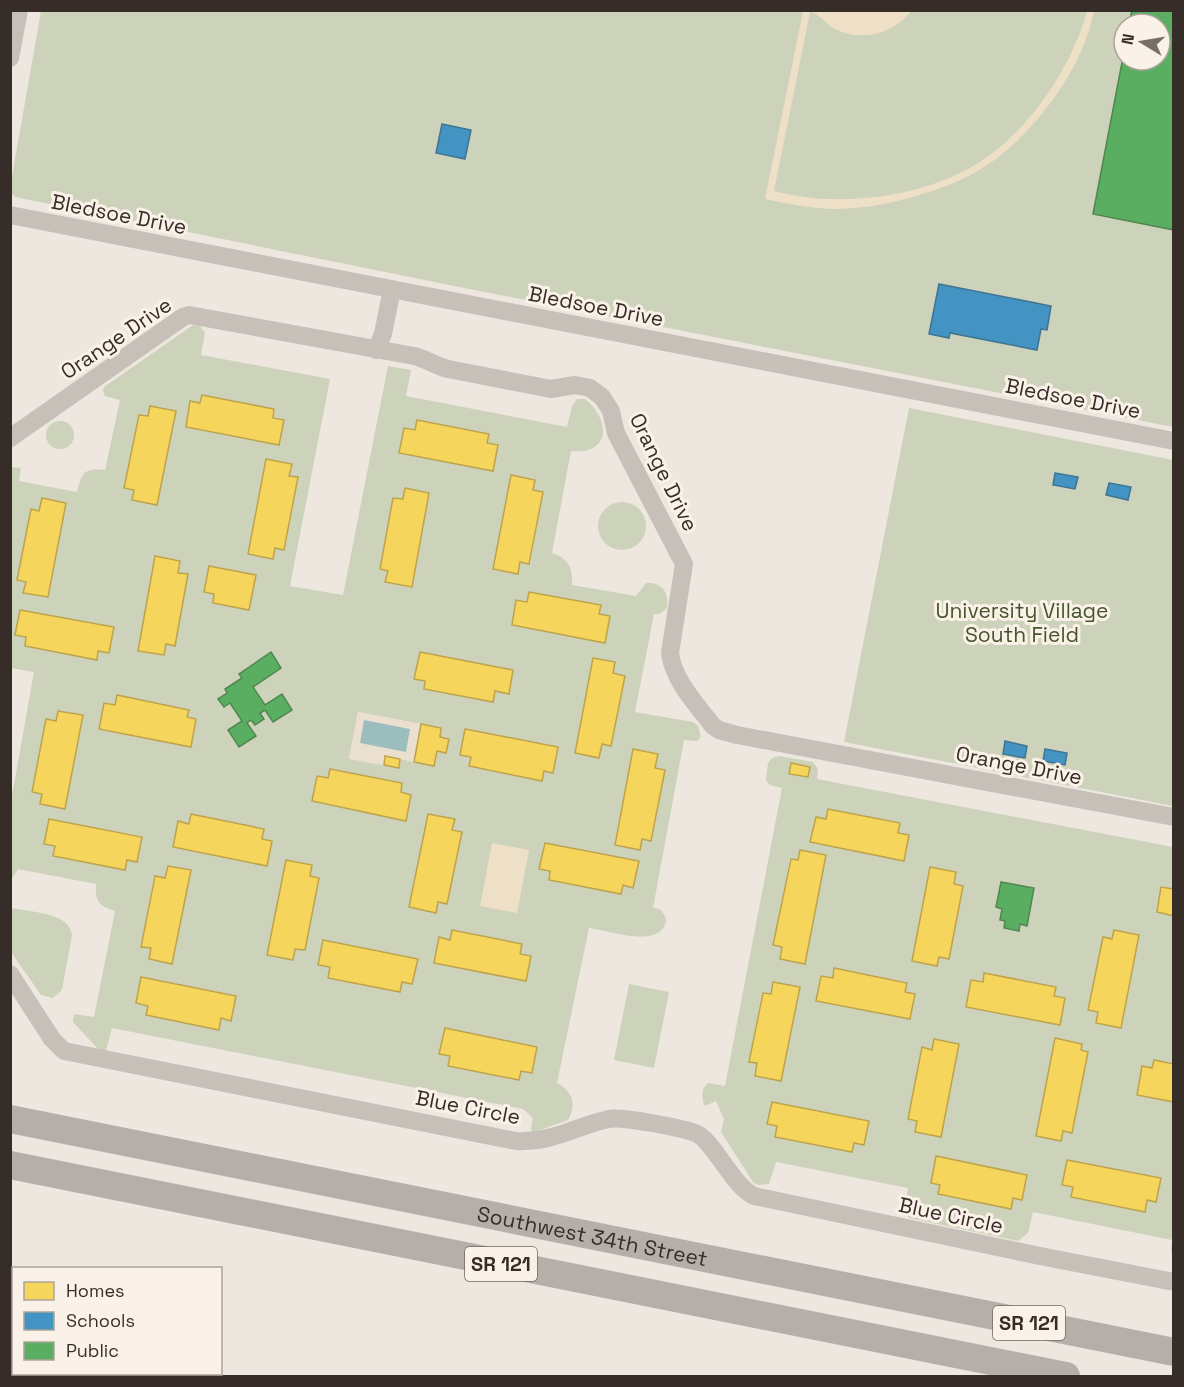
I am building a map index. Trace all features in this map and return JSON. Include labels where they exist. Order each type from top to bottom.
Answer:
[{"type":"main road","name":"Southwest 34th Street","points":[[10,1119],[1173,1352]]},
{"type":"main road","name":"SR 121","points":[[10,1165],[1066,1377]]},
{"type":"street","points":[[10,58],[20,10]]},
{"type":"street","name":"Bledsoe Drive","points":[[10,215],[1173,441]]},
{"type":"street","points":[[376,350],[383,334],[392,289]]},
{"type":"street","name":"Orange Drive","points":[[10,438],[189,315],[427,360],[448,369],[551,389],[575,385],[590,388],[602,397],[611,411],[616,433],[684,564],[670,653],[671,662],[678,676],[713,726],[719,730],[762,740],[1173,817]]},
{"type":"street","name":"Blue Circle","points":[[10,974],[52,1039],[64,1051],[516,1141],[547,1140],[611,1118],[683,1130],[701,1136],[743,1189],[754,1196],[1173,1282]]},
{"type":"green space","points":[[41,11],[1173,11],[1173,427],[459,287],[15,197],[11,193]]},
{"type":"green space","points":[[193,325],[200,326],[205,333],[201,355],[330,379],[290,586],[343,595],[388,366],[411,370],[406,396],[567,427],[572,406],[577,399],[585,399],[594,407],[603,426],[603,434],[600,442],[594,448],[571,451],[552,553],[558,555],[569,565],[572,585],[636,596],[646,583],[657,584],[664,590],[667,608],[660,614],[654,614],[635,712],[693,722],[698,726],[701,737],[697,741],[684,740],[653,908],[660,909],[663,913],[666,920],[664,927],[658,933],[640,937],[589,928],[557,1083],[567,1090],[572,1099],[573,1104],[568,1120],[532,1133],[533,1118],[523,1109],[112,1028],[106,1050],[99,1050],[73,1022],[74,1014],[94,1017],[115,911],[99,902],[96,884],[18,869],[11,880],[11,801],[34,672],[11,668],[11,467],[21,468],[19,481],[77,492],[80,480],[85,473],[92,470],[105,470],[120,400],[105,396],[104,387]],"holes":[[[202,395],[274,409],[273,418],[284,420],[279,445],[186,427],[190,402],[200,403]],[[150,406],[176,411],[157,504],[133,500],[134,490],[124,487],[139,415],[148,416]],[[418,420],[489,434],[487,443],[415,430]],[[291,464],[289,476],[298,478],[285,550],[275,548]],[[511,475],[535,479],[533,490],[543,493],[530,564],[520,562],[517,573],[493,568]],[[405,488],[429,493],[412,587],[386,582],[388,571],[380,569],[393,498],[403,499]],[[66,503],[48,597],[24,593],[26,582],[17,580],[31,509],[39,511]],[[156,556],[180,561],[178,573],[188,575],[175,645],[166,644],[163,655],[138,650]],[[209,567],[255,575],[249,610],[213,603],[214,594],[204,592]],[[516,600],[601,605],[599,614],[610,617],[605,642],[512,625]],[[21,610],[114,628],[109,652],[98,651],[96,660],[25,646],[26,637],[16,635]],[[271,652],[281,668],[253,687],[265,705],[282,695],[292,710],[273,722],[265,710],[260,713],[264,719],[255,725],[251,720],[247,723],[256,736],[228,730],[242,721],[230,703],[224,707],[218,699],[227,693],[225,689],[242,678],[239,673]],[[420,652],[513,670],[509,693],[495,691],[493,702],[424,689],[425,681],[414,678]],[[593,658],[615,662],[613,673],[625,676],[611,745],[602,744],[599,757],[575,753]],[[117,696],[188,710],[187,717],[196,719],[191,747],[99,729],[104,703],[115,705]],[[59,711],[82,716],[65,809],[40,804],[42,794],[32,792],[46,719],[56,721]],[[358,712],[441,728],[440,737],[446,753],[437,751],[434,766],[400,759],[398,768],[349,758]],[[465,729],[558,747],[553,773],[544,771],[542,781],[469,766],[471,757],[460,755]],[[633,749],[658,754],[655,768],[665,770],[652,841],[642,839],[640,849],[615,844]],[[330,769],[402,783],[401,792],[411,795],[406,820],[312,801],[317,776],[328,778]],[[192,814],[264,829],[262,839],[272,841],[267,866],[174,847],[178,822],[189,824]],[[429,814],[454,819],[452,830],[462,832],[447,904],[438,902],[435,913],[410,907]],[[49,819],[142,836],[137,862],[127,860],[124,870],[54,856],[55,846],[44,844]],[[545,843],[638,861],[633,887],[623,885],[621,894],[549,880],[550,871],[540,869]],[[312,865],[310,876],[319,879],[304,950],[295,949]],[[168,866],[191,871],[172,963],[149,959],[151,948],[141,946],[154,876],[165,878]],[[439,938],[522,944],[520,954],[531,956],[526,981],[434,963]],[[323,940],[417,959],[413,984],[402,982],[399,992],[328,978],[330,967],[318,965]],[[141,977],[236,996],[231,1020],[221,1018],[218,1030],[147,1015],[148,1006],[136,1003]],[[445,1028],[537,1047],[532,1073],[521,1071],[519,1080],[448,1066],[450,1056],[439,1054]]]},
{"type":"green space","name":"University Village South Field","points":[[909,408],[1173,460],[1173,806],[844,742]]},
{"type":"green space","points":[[60,421],[70,425],[74,435],[70,445],[60,449],[50,445],[46,435],[50,425]]},
{"type":"green space","points":[[617,502],[627,502],[642,512],[646,526],[645,535],[636,546],[627,550],[617,550],[602,540],[598,531],[598,521],[608,506]]},
{"type":"green space","points":[[779,756],[813,762],[818,769],[817,779],[1173,847],[1173,889],[1161,887],[1157,912],[1173,916],[1173,1064],[1152,1068],[1143,1067],[1137,1095],[1173,1102],[1173,1254],[1172,1240],[1033,1212],[1028,1233],[1018,1241],[909,1218],[904,1212],[908,1188],[776,1162],[769,1184],[758,1185],[753,1182],[721,1132],[724,1119],[716,1101],[705,1106],[702,1094],[708,1083],[725,1086],[782,788],[770,785],[766,780],[768,763],[772,758]],"holes":[[[829,809],[900,823],[898,833],[909,836],[904,860],[811,842],[816,817],[826,819]],[[800,850],[826,855],[782,947],[774,945],[790,859],[798,860]],[[931,867],[956,872],[954,884],[963,887],[949,959],[939,957],[937,966],[912,961]],[[1001,882],[1034,888],[1026,925],[1020,924],[1019,931],[1004,928],[1005,921],[1000,920],[1002,909],[996,907]],[[1114,930],[1139,935],[1121,1028],[1096,1023],[1098,1012],[1088,1010],[1103,938],[1112,939]],[[835,969],[906,982],[905,992],[915,994],[910,1019],[817,1001],[821,976],[833,978]],[[984,974],[1056,987],[1054,996],[1065,998],[1060,1025],[966,1007],[983,982]],[[774,982],[800,988],[781,1081],[755,1076],[757,1063],[749,1061],[762,993],[771,994]],[[1055,1038],[1082,1044],[1081,1050],[1088,1052],[1072,1133],[1063,1131],[1061,1141],[1036,1136]],[[934,1039],[959,1044],[917,1121],[908,1119],[922,1048],[932,1050]],[[772,1102],[869,1121],[864,1145],[854,1143],[851,1152],[775,1137],[777,1126],[767,1124]],[[936,1156],[1027,1175],[1022,1199],[1013,1198],[1010,1209],[938,1194],[940,1185],[931,1183]],[[1067,1160],[1160,1178],[1156,1202],[1147,1200],[1144,1212],[1071,1197],[1073,1187],[1062,1184]]]},
{"type":"green space","points":[[11,908],[48,914],[57,917],[70,927],[72,935],[62,990],[53,998],[41,995],[11,952]]},
{"type":"green space","points":[[629,984],[669,992],[654,1068],[614,1060]]},
{"type":"sand","points":[[803,11],[911,11],[904,19],[887,30],[867,35],[847,34],[837,30],[810,12],[774,191],[802,197],[831,199],[892,195],[951,177],[977,164],[1015,133],[1041,102],[1064,67],[1087,11],[1094,11],[1081,51],[1061,88],[1029,128],[1000,156],[968,176],[930,192],[881,205],[832,209],[798,206],[765,199]]},
{"type":"sand","points":[[492,843],[529,850],[517,913],[480,906]]},
{"type":"shaded area","points":[[358,712],[421,724],[414,762],[401,759],[399,768],[349,759]]},
{"type":"water","points":[[364,720],[410,729],[406,752],[360,743]]},
{"type":"building: Homes","points":[[202,395],[274,409],[273,418],[284,420],[279,445],[186,427],[190,401],[200,403]]},
{"type":"building: Homes","points":[[150,406],[176,411],[157,505],[132,500],[134,490],[124,488],[139,415],[148,416]]},
{"type":"building: Homes","points":[[417,420],[489,434],[487,443],[498,445],[493,471],[399,453],[404,428],[415,430]]},
{"type":"building: Homes","points":[[266,459],[292,464],[289,476],[298,477],[284,550],[275,548],[273,559],[248,554]]},
{"type":"building: Homes","points":[[511,475],[535,480],[533,490],[543,492],[529,564],[520,562],[518,574],[493,569]]},
{"type":"building: Homes","points":[[405,488],[429,493],[412,587],[385,582],[388,571],[380,569],[393,498],[403,499]]},
{"type":"building: Homes","points":[[42,498],[66,503],[48,597],[23,593],[26,582],[17,580],[31,509],[39,511]]},
{"type":"building: Homes","points":[[155,556],[180,561],[178,573],[188,574],[175,646],[166,644],[164,655],[138,651]]},
{"type":"building: Homes","points":[[209,566],[256,575],[249,610],[213,603],[214,594],[204,592]]},
{"type":"building: Homes","points":[[529,592],[601,605],[599,614],[610,616],[605,643],[512,625],[516,600],[527,602]]},
{"type":"building: Homes","points":[[20,610],[114,627],[109,653],[98,651],[97,660],[25,646],[26,637],[15,635]]},
{"type":"building: Homes","points":[[420,652],[513,670],[509,694],[495,691],[493,702],[424,689],[425,681],[414,679]]},
{"type":"building: Homes","points":[[593,658],[615,662],[613,673],[625,676],[611,746],[602,744],[599,758],[575,753]]},
{"type":"building: Homes","points":[[117,695],[189,710],[187,717],[196,719],[191,747],[99,729],[104,703],[115,705]]},
{"type":"building: Homes","points":[[58,711],[83,715],[65,809],[40,804],[42,794],[32,792],[46,719],[56,721]]},
{"type":"building: Homes","points":[[421,724],[441,728],[440,737],[449,739],[446,753],[437,751],[434,766],[414,762]]},
{"type":"building: Homes","points":[[465,729],[558,747],[553,773],[544,771],[542,781],[469,766],[471,757],[460,755]]},
{"type":"building: Homes","points":[[633,749],[658,754],[655,768],[665,770],[651,841],[642,839],[640,850],[615,845]]},
{"type":"building: Homes","points":[[385,756],[400,759],[399,768],[384,765]]},
{"type":"building: Homes","points":[[791,763],[810,767],[808,777],[789,774]]},
{"type":"building: Homes","points":[[330,769],[402,783],[401,792],[411,795],[406,821],[312,801],[317,776],[328,778]]},
{"type":"building: Homes","points":[[828,809],[900,823],[898,833],[909,835],[904,861],[810,842],[816,817],[826,819]]},
{"type":"building: Homes","points":[[191,814],[264,829],[262,839],[272,841],[267,866],[173,847],[178,821],[189,824]]},
{"type":"building: Homes","points":[[428,814],[455,819],[452,830],[462,832],[447,904],[438,902],[436,913],[409,907]]},
{"type":"building: Homes","points":[[49,819],[142,837],[137,862],[127,860],[125,870],[53,856],[55,846],[44,844]]},
{"type":"building: Homes","points":[[545,843],[639,861],[633,888],[623,885],[621,894],[549,880],[550,871],[539,869]]},
{"type":"building: Homes","points":[[800,850],[826,855],[805,964],[780,959],[782,947],[773,945],[791,859],[798,860]]},
{"type":"building: Homes","points":[[286,860],[312,865],[310,876],[319,878],[305,950],[295,949],[293,960],[267,955]]},
{"type":"building: Homes","points":[[168,866],[191,870],[172,964],[149,959],[151,948],[141,947],[155,876],[165,878]]},
{"type":"building: Homes","points":[[930,867],[956,872],[954,884],[963,886],[949,959],[939,957],[937,966],[912,961]]},
{"type":"building: Homes","points":[[1174,884],[1174,916],[1157,912],[1161,887],[1173,889]]},
{"type":"building: Homes","points":[[452,930],[522,944],[520,954],[531,956],[526,981],[434,963],[439,937],[450,940]]},
{"type":"building: Homes","points":[[1114,930],[1139,935],[1121,1028],[1096,1023],[1098,1012],[1088,1010],[1103,937],[1112,939]]},
{"type":"building: Homes","points":[[323,940],[418,959],[412,984],[402,982],[400,992],[328,978],[330,967],[318,965]]},
{"type":"building: Homes","points":[[834,968],[907,983],[905,992],[915,994],[910,1019],[816,1001],[821,976],[833,978]]},
{"type":"building: Homes","points":[[984,973],[1056,987],[1054,996],[1065,998],[1060,1025],[966,1007],[971,980],[983,982]]},
{"type":"building: Homes","points":[[141,977],[236,996],[231,1021],[221,1018],[219,1030],[146,1015],[148,1006],[136,1003]]},
{"type":"building: Homes","points":[[773,982],[800,987],[781,1081],[755,1076],[757,1063],[749,1062],[763,993],[771,994]]},
{"type":"building: Homes","points":[[445,1028],[537,1047],[532,1073],[521,1071],[519,1080],[448,1066],[450,1056],[439,1054]]},
{"type":"building: Homes","points":[[1055,1038],[1082,1044],[1081,1050],[1088,1052],[1072,1133],[1063,1131],[1061,1141],[1036,1136]]},
{"type":"building: Homes","points":[[934,1039],[959,1044],[941,1137],[915,1132],[917,1121],[908,1119],[922,1047],[932,1050]]},
{"type":"building: Homes","points":[[1154,1060],[1174,1064],[1174,1102],[1137,1095],[1142,1066],[1152,1068]]},
{"type":"building: Homes","points":[[772,1102],[869,1121],[864,1145],[854,1143],[852,1152],[775,1137],[777,1126],[767,1124]]},
{"type":"building: Homes","points":[[936,1156],[1027,1175],[1022,1200],[1013,1198],[1011,1209],[938,1194],[940,1185],[931,1183]]},
{"type":"building: Homes","points":[[1067,1160],[1161,1178],[1156,1202],[1147,1200],[1145,1212],[1071,1197],[1073,1187],[1062,1185]]},
{"type":"building: Schools","points":[[442,124],[471,130],[465,159],[436,153]]},
{"type":"building: Schools","points":[[939,284],[1051,306],[1047,330],[1041,329],[1037,350],[950,333],[949,338],[929,334]]},
{"type":"building: Schools","points":[[1055,473],[1078,477],[1075,489],[1053,485]]},
{"type":"building: Schools","points":[[1109,483],[1131,487],[1128,500],[1106,495]]},
{"type":"building: Schools","points":[[1005,741],[1027,746],[1025,758],[1003,754]]},
{"type":"building: Schools","points":[[1045,749],[1067,753],[1065,765],[1043,761]]},
{"type":"building: Public","points":[[1132,10],[1174,10],[1174,230],[1093,214],[1120,72],[1172,72],[1172,12],[1132,12]]},
{"type":"building: Public","points":[[271,652],[281,668],[253,687],[265,705],[282,694],[292,710],[273,722],[265,710],[260,713],[264,719],[255,725],[251,720],[247,723],[256,736],[239,747],[228,730],[242,721],[230,703],[224,707],[218,699],[227,693],[225,689],[242,678],[239,674]]},
{"type":"building: Public","points":[[1001,882],[1034,888],[1027,926],[1020,924],[1019,931],[1004,928],[1005,921],[1000,920],[1002,909],[996,907]]}]
